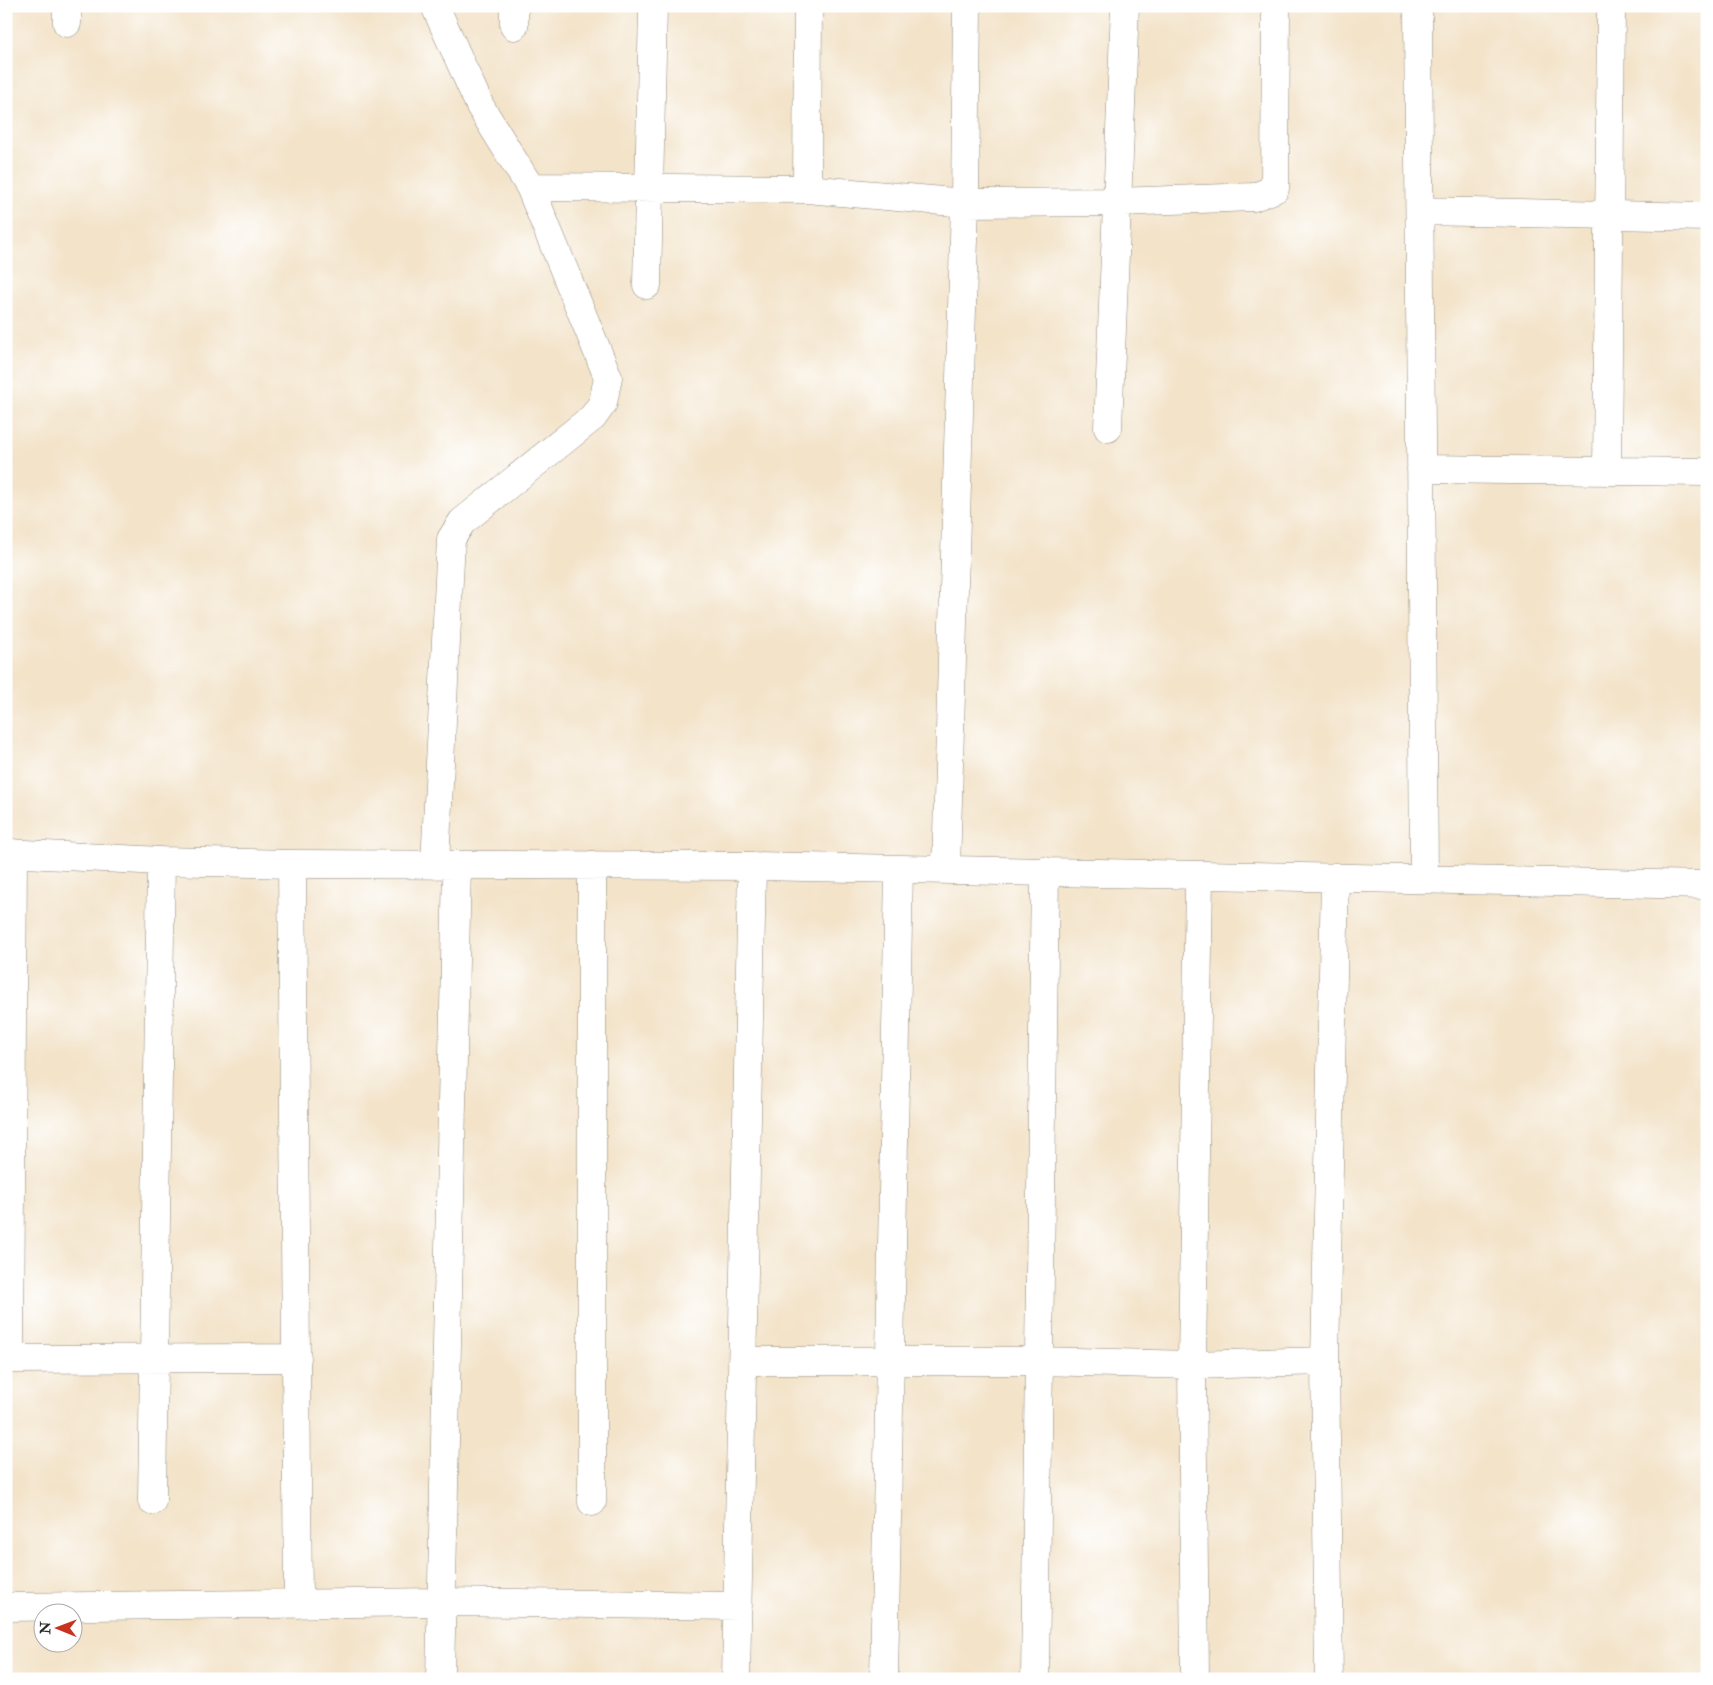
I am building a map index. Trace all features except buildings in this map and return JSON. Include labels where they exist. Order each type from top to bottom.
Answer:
[{"type":"street","points":[[435,6],[480,106],[530,187],[608,377],[603,402],[592,417],[462,522],[451,539],[446,865],[440,1679]]},
{"type":"street","points":[[647,285],[653,6]]},
{"type":"street","points":[[808,6],[808,189]]},
{"type":"street","points":[[946,870],[965,203],[967,6]]},
{"type":"street","points":[[1108,428],[1125,6]]},
{"type":"street","points":[[530,187],[808,189],[965,203],[1117,202],[1254,198],[1275,189],[1276,6]]},
{"type":"street","points":[[1418,6],[1424,879]]},
{"type":"street","points":[[1607,471],[1611,6]]},
{"type":"street","points":[[1420,211],[1707,217]]},
{"type":"street","points":[[1421,469],[1707,472]]},
{"type":"street","points":[[297,1358],[8,1359],[10,853],[161,861],[292,864],[752,866],[1707,885]]},
{"type":"street","points":[[152,1501],[161,861]]},
{"type":"street","points":[[292,864],[298,1604]]},
{"type":"street","points":[[592,865],[592,1502]]},
{"type":"street","points":[[736,1679],[752,866]]},
{"type":"street","points":[[884,1679],[899,869]]},
{"type":"street","points":[[1034,1679],[1045,871]]},
{"type":"street","points":[[1195,1679],[1192,1365],[1199,875]]},
{"type":"street","points":[[1329,1679],[1325,1361],[1335,877]]},
{"type":"street","points":[[742,1361],[1039,1361],[1192,1365],[1325,1361]]},
{"type":"street","points":[[6,1607],[441,1602],[738,1606]]}]
